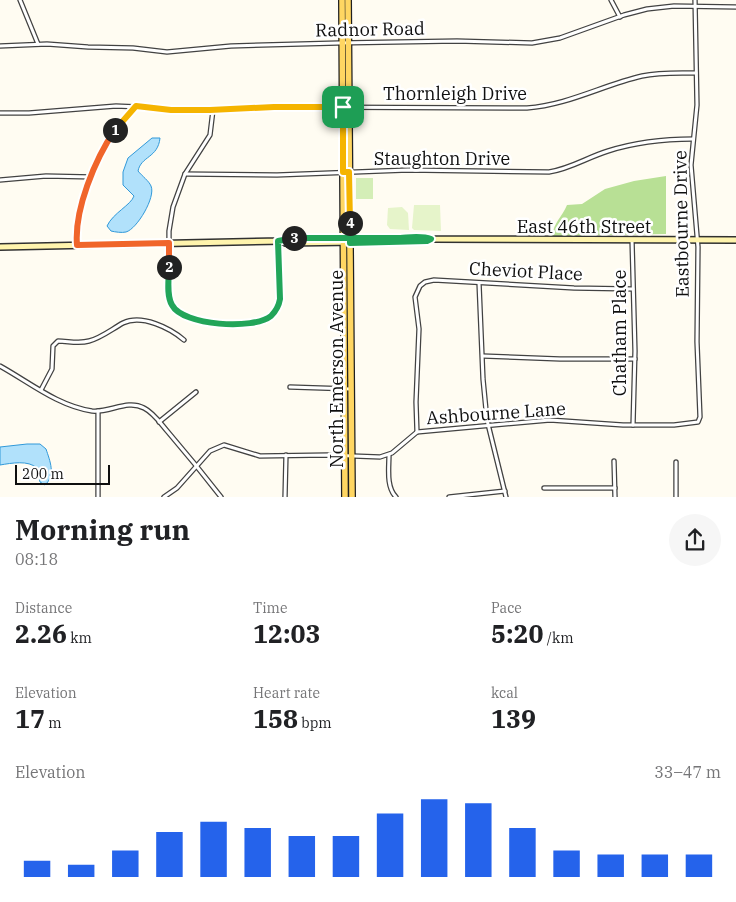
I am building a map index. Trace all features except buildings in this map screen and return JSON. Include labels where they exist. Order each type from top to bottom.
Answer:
[{"type":"main road","name":"North Emerson Avenue","points":[[342,0],[346,107],[348,389],[346,497]]},
{"type":"main road","name":"North Emerson Avenue","points":[[345,43],[348,0]]},
{"type":"main road","name":"East 46th Street","points":[[0,247],[280,241],[285,239],[427,241],[431,239],[736,240]]},
{"type":"main road","name":"North Emerson Avenue","points":[[348,456],[352,497]]},
{"type":"street","points":[[20,0],[38,44]]},
{"type":"street","points":[[611,0],[620,17]]},
{"type":"street","name":"Eastbourne Drive","points":[[695,0],[697,108],[691,165],[698,240],[697,332],[700,417]]},
{"type":"street","name":"Radnor Road","points":[[0,46],[38,44],[133,48],[167,52],[232,46],[457,41],[542,42],[654,8],[736,7]]},
{"type":"street","name":"Thornleigh Drive","points":[[0,113],[29,113],[104,106],[136,106],[171,110],[274,107],[540,107],[564,102],[643,76],[662,73],[697,73]]},
{"type":"street","points":[[77,245],[79,214],[92,177],[109,139],[136,106]]},
{"type":"street","points":[[213,110],[209,137],[185,174],[172,212],[169,243],[169,296],[174,308],[180,314],[204,321],[236,324],[265,319],[277,308],[280,299],[280,241]]},
{"type":"street","name":"Staughton Drive","points":[[185,174],[277,175],[426,170],[549,172],[564,169],[614,149],[655,140],[693,139]]},
{"type":"street","points":[[0,180],[46,176],[92,177]]},
{"type":"street","name":"Chatham Place","points":[[632,240],[635,358],[632,425]]},
{"type":"street","name":"Cheviot Place","points":[[417,432],[416,402],[419,329],[415,297],[419,287],[425,282],[432,280],[633,290]]},
{"type":"street","points":[[479,283],[484,384],[489,425],[506,497]]},
{"type":"street","points":[[40,390],[52,369],[53,346],[58,341],[87,342],[125,322],[136,320],[175,332],[184,340]]},
{"type":"street","points":[[483,356],[560,359],[635,358]]},
{"type":"street","points":[[0,366],[70,405],[98,411],[123,405],[137,405],[150,412],[221,497]]},
{"type":"street","points":[[290,387],[348,389]]},
{"type":"street","points":[[159,422],[196,392]]},
{"type":"street","points":[[98,411],[98,497]]},
{"type":"street","name":"Ashbourne Lane","points":[[389,455],[417,432],[550,420],[632,425],[690,424],[698,422],[700,417]]},
{"type":"street","points":[[164,497],[175,490],[212,449],[224,445],[256,455],[381,457],[389,455],[390,485],[396,497]]},
{"type":"street","points":[[285,497],[286,455]]},
{"type":"street","points":[[614,461],[615,497]]},
{"type":"street","points":[[676,462],[676,497]]},
{"type":"street","points":[[544,488],[615,488]]},
{"type":"street","points":[[449,497],[505,491]]},
{"type":"green space","points":[[666,176],[666,234],[552,236],[554,227],[567,205],[582,204],[605,189],[634,181]]},
{"type":"green space","points":[[356,178],[373,178],[373,199],[356,199]]},
{"type":"green space","points":[[414,205],[440,205],[441,231],[414,230],[412,228]]},
{"type":"green space","points":[[402,207],[408,213],[409,230],[390,229],[387,225],[388,208]]},
{"type":"water","points":[[152,138],[160,138],[159,145],[142,162],[138,171],[151,186],[152,191],[148,205],[140,219],[130,230],[126,232],[111,231],[107,226],[110,221],[134,196],[123,185],[123,172],[128,158]]},
{"type":"water","points":[[40,444],[46,449],[51,472],[45,485],[40,482],[37,468],[33,465],[10,463],[0,465],[0,447]]},
{"type":"route","points":[[343,107],[171,110],[136,106],[115,130],[104,147],[79,214],[76,233],[77,245],[169,243],[169,296],[170,302],[177,312],[204,321],[236,324],[265,319],[277,308],[280,299],[278,241],[285,239],[339,238],[350,238],[427,238],[431,239],[427,241],[391,243],[350,243],[350,238],[349,172],[343,172],[343,107]]}]
